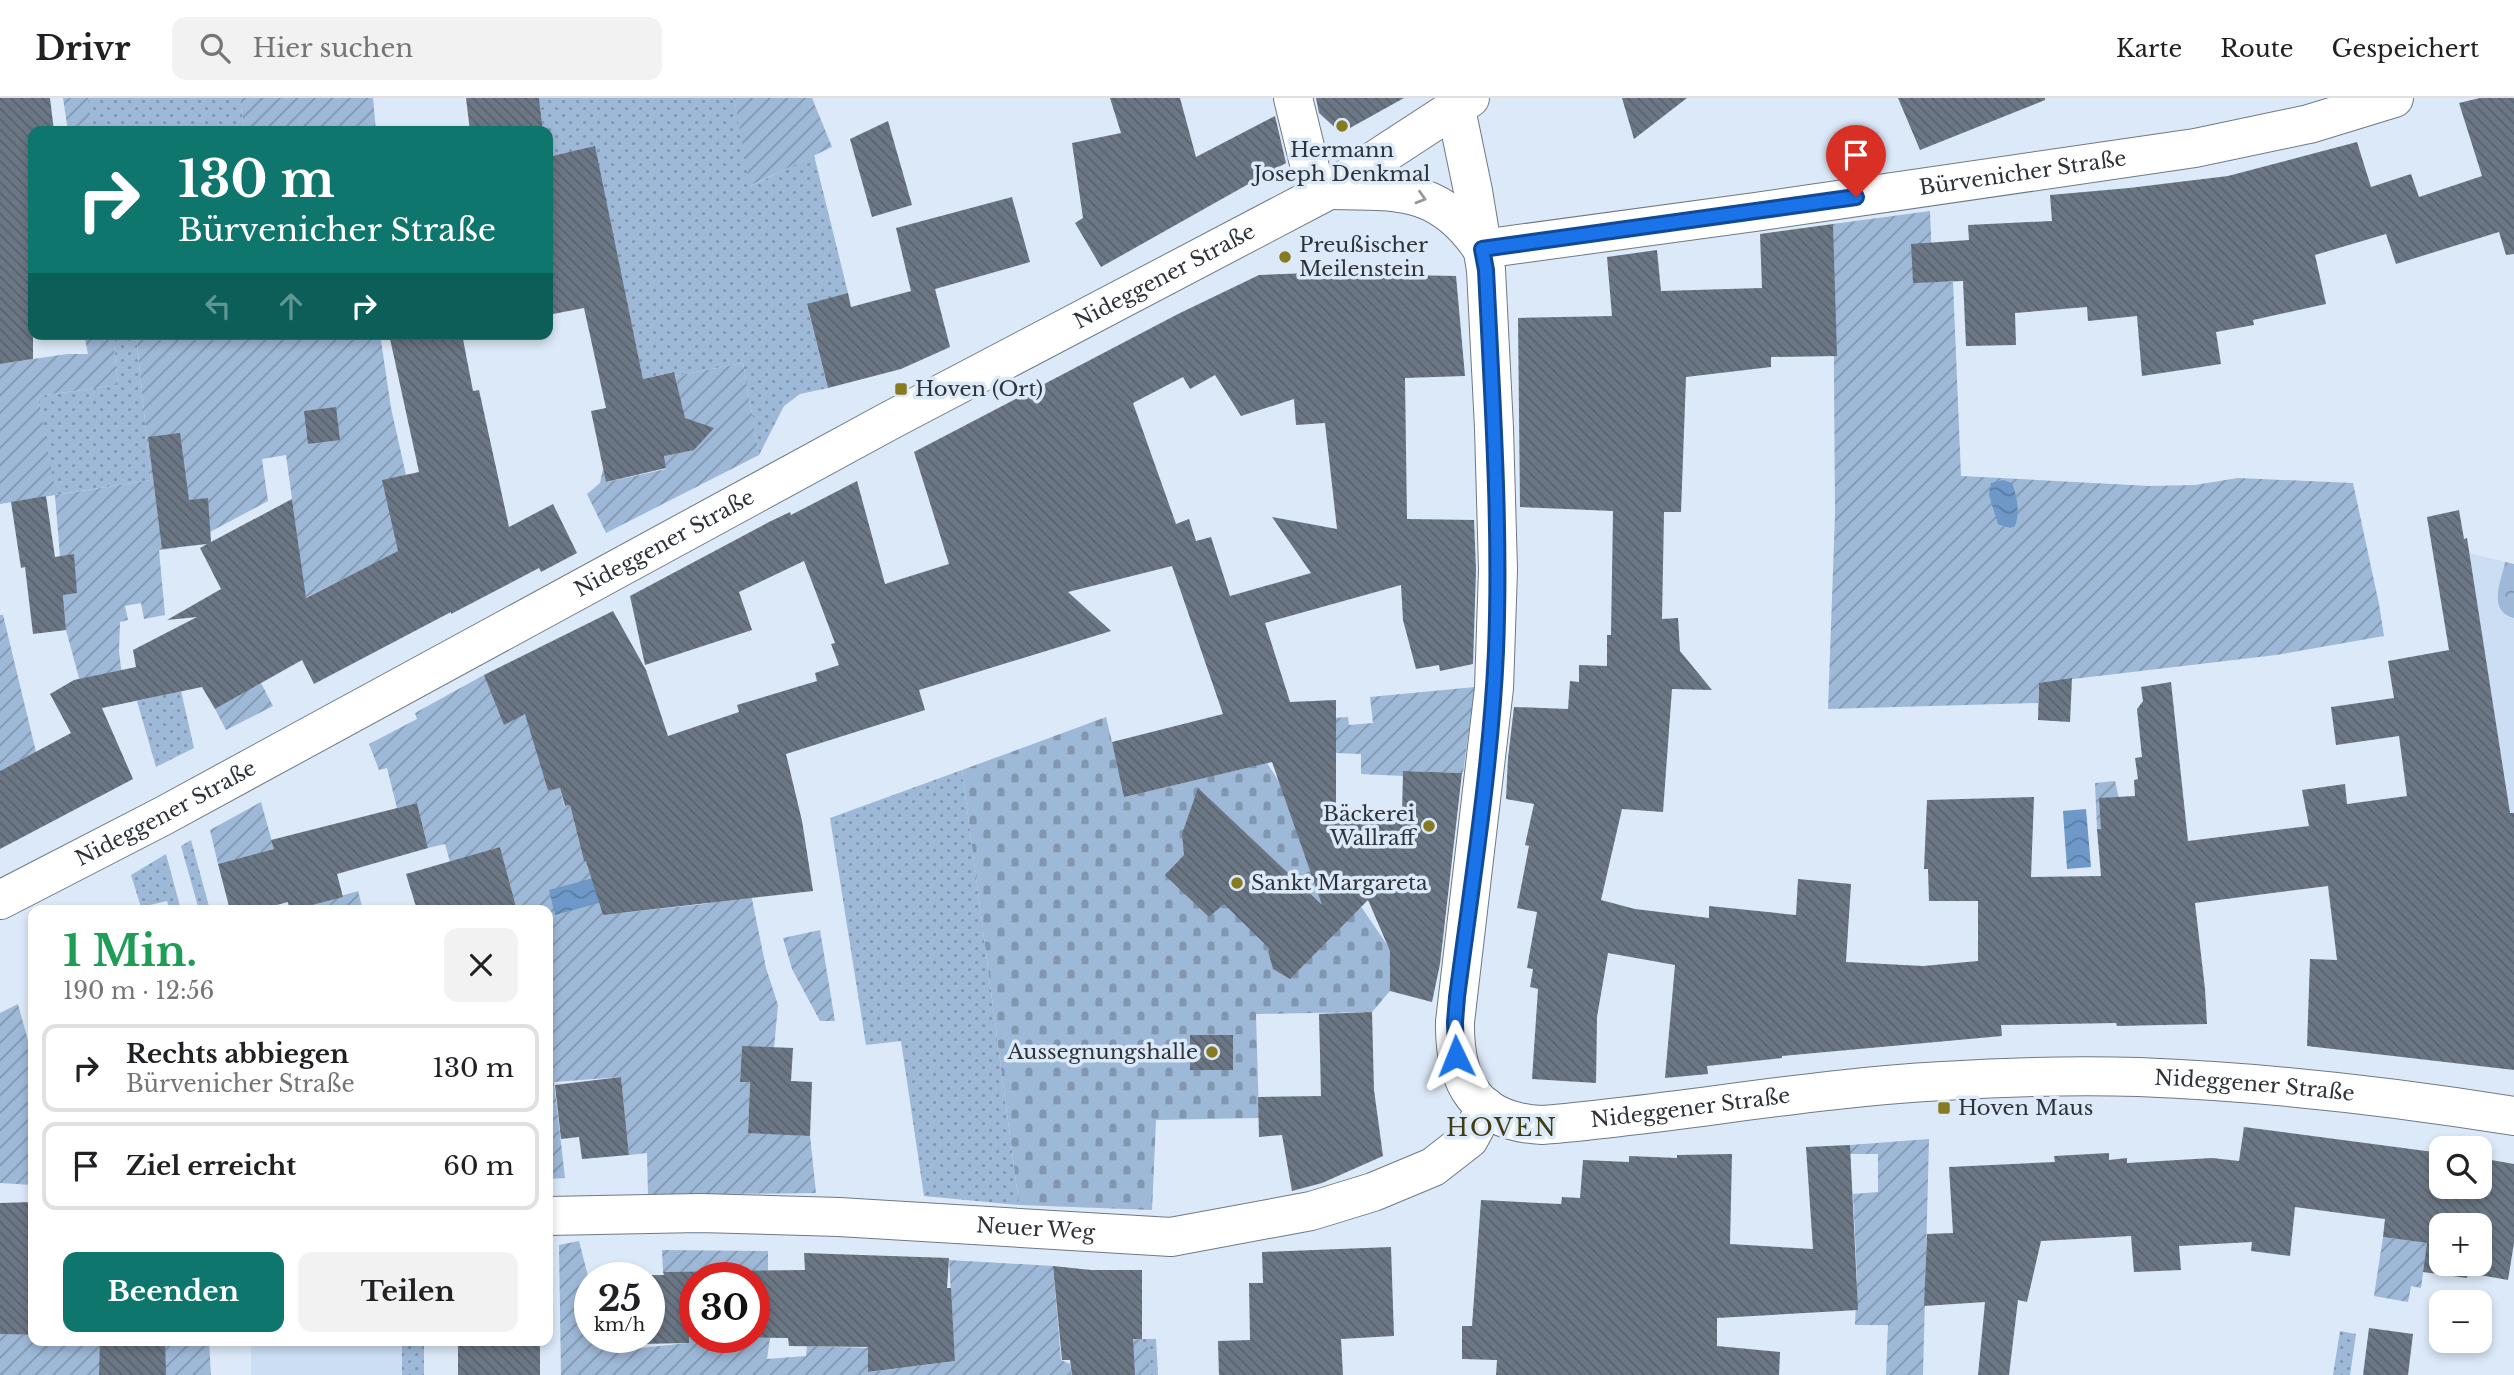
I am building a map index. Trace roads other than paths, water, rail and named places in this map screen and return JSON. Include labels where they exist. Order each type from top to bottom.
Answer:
[{"type":"street","points":[[1293,98],[1323,193],[1400,192],[1430,200],[1452,214],[1482,249]]},
{"type":"street","name":"Bürvenicher Straße","points":[[1482,249],[2195,148],[2309,124],[2394,98]]},
{"type":"street","name":"Nideggener Straße","points":[[0,900],[175,809],[877,427],[1248,234],[1323,193],[1463,103],[1486,270],[1498,570],[1496,652],[1489,734],[1457,997],[1455,1038],[1459,1068],[1466,1085],[1486,1107],[1512,1121],[1542,1125],[1882,1086],[1941,1081],[2082,1077],[2212,1081],[2296,1088],[2514,1116]]},
{"type":"street","name":"Neuer Weg","points":[[553,1216],[700,1213],[839,1217],[1171,1237],[1280,1218],[1342,1203],[1373,1192],[1433,1167],[1450,1155],[1469,1139],[1486,1107]]},
{"type":"water","points":[[2003,480],[2012,483],[2018,510],[2015,526],[2010,528],[1998,524],[1989,495],[1991,483]]},
{"type":"water","points":[[2086,809],[2091,867],[2067,869],[2063,811]]},
{"type":"water","points":[[597,877],[603,902],[555,915],[549,890]]},
{"type":"place","name":"Hermann Joseph Denkmal","points":[[1342,126]]},
{"type":"place","name":"Preußischer Meilenstein","points":[[1285,257]]},
{"type":"place","name":"Hoven (Ort)","points":[[901,389]]},
{"type":"place","name":"Bäckerei Wallraff","points":[[1429,826]]},
{"type":"place","name":"Sankt Margareta","points":[[1237,883]]},
{"type":"place","name":"Aussegnungshalle","points":[[1212,1052]]},
{"type":"place","name":"Hoven Maus","points":[[1944,1108]]},
{"type":"district","name":"HOVEN","points":[[1502,1127]]}]
